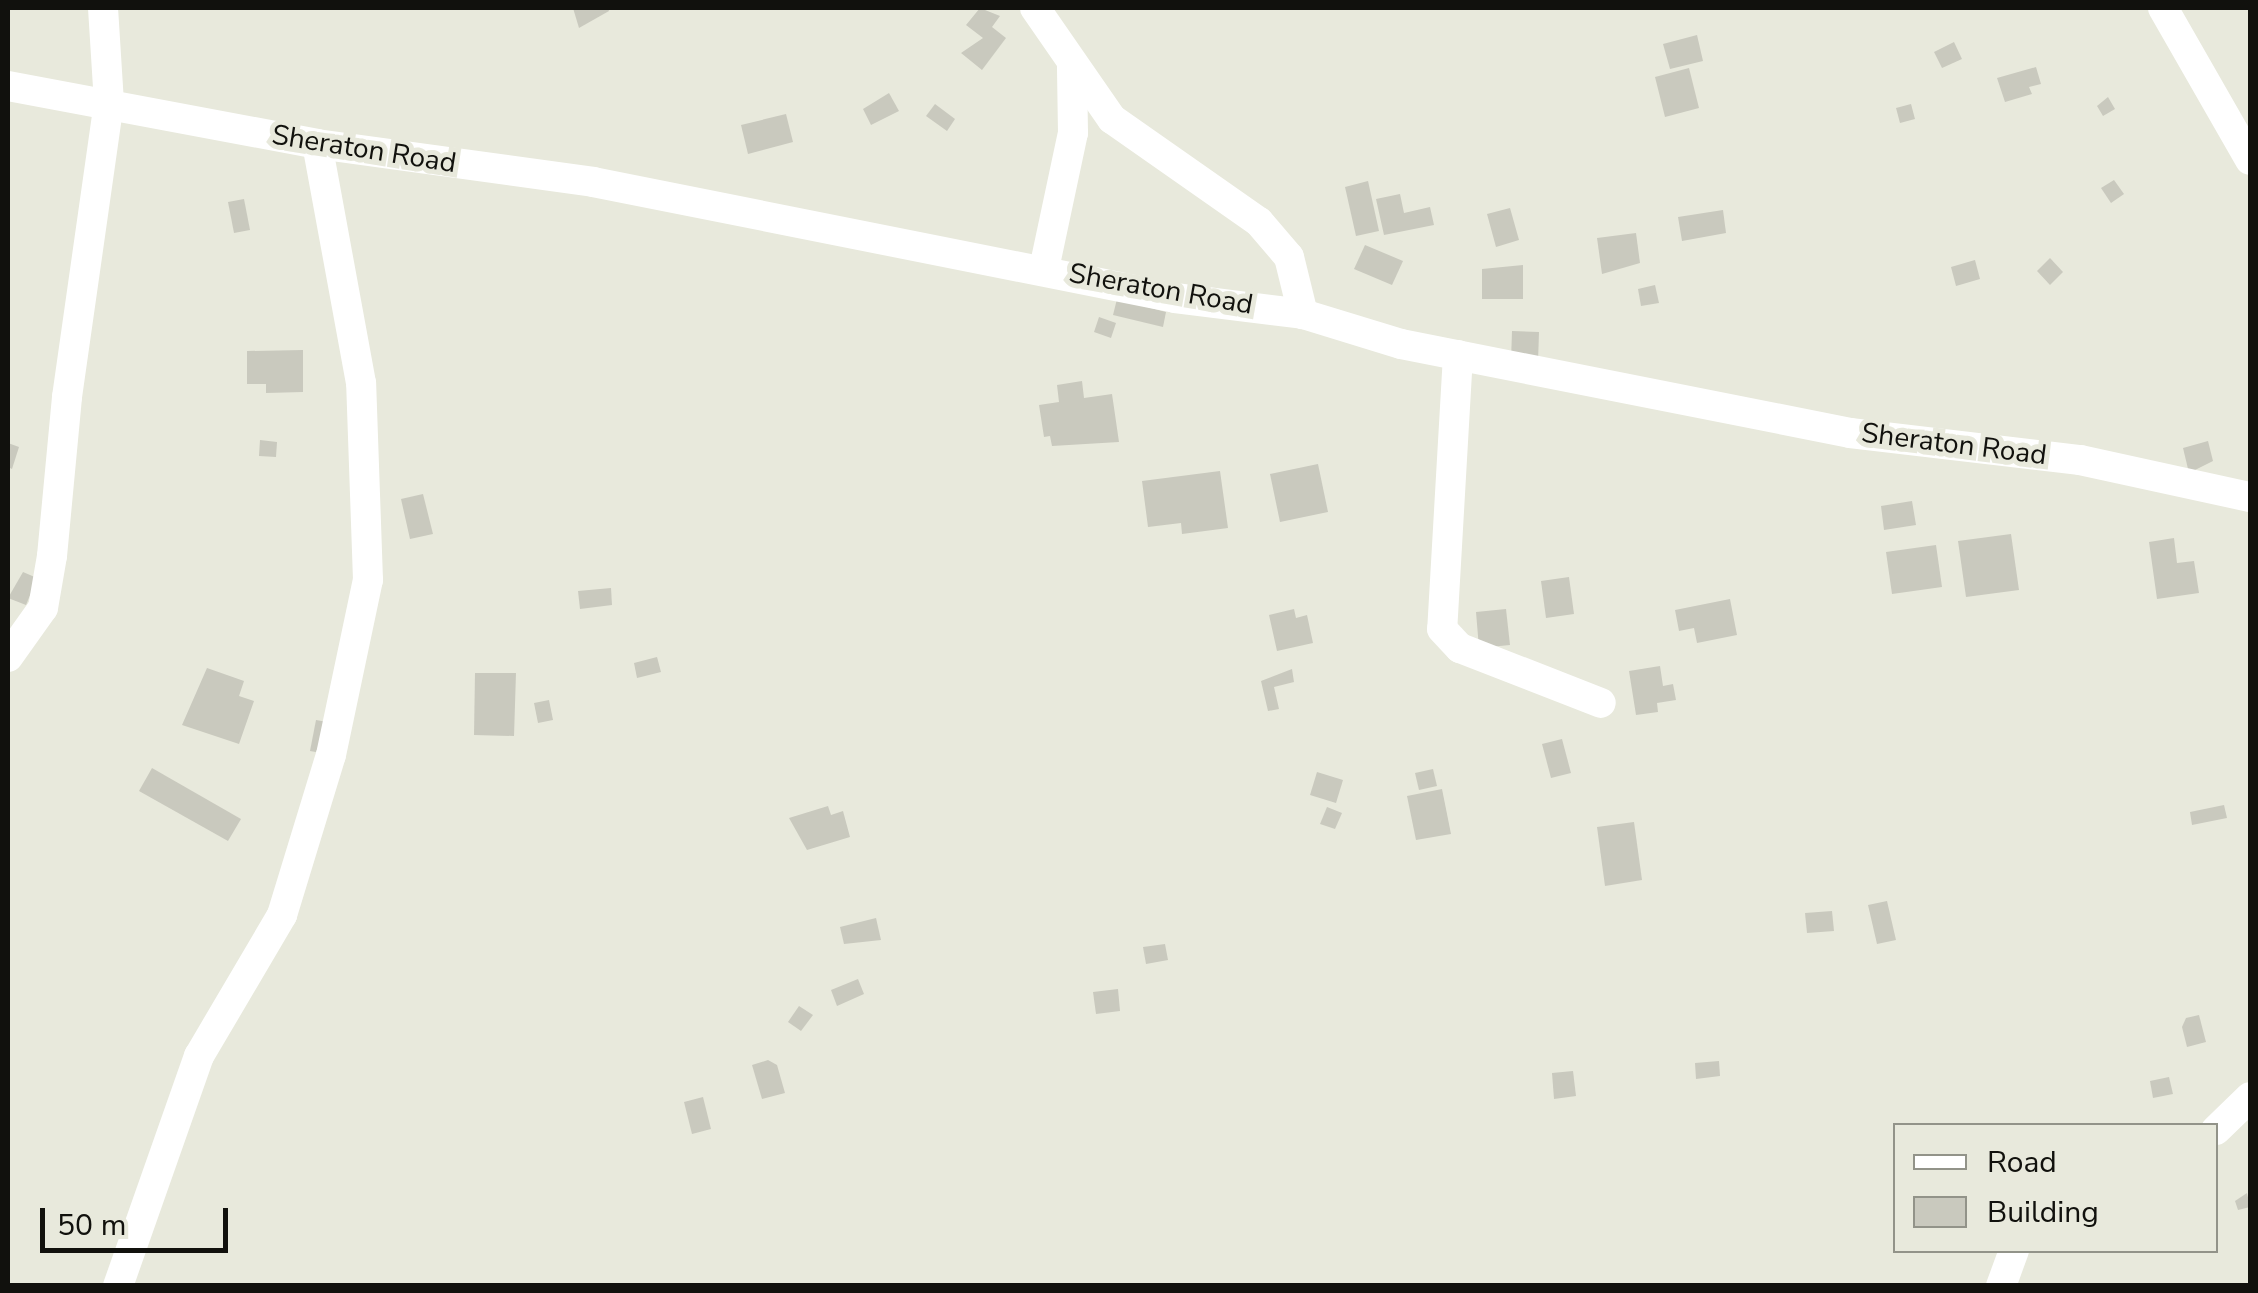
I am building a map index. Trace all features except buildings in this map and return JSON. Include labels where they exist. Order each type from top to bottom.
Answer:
[{"type":"street","points":[[8,656],[44,608],[109,103],[103,8]]},
{"type":"street","points":[[1036,8],[1072,66],[1112,119],[1260,222],[1289,256],[1303,314]]},
{"type":"street","points":[[2163,8],[2250,160]]},
{"type":"street","points":[[1044,269],[1072,133],[1072,66]]},
{"type":"street","name":"Sheraton Road","points":[[8,86],[318,144],[593,182],[1175,298],[1303,314],[1458,356],[1850,433],[2080,460],[2250,497]]},
{"type":"street","points":[[118,1286],[199,1056],[282,915],[332,755],[368,580],[361,382],[318,144]]},
{"type":"street","points":[[1458,356],[1442,629],[1460,648],[1602,703]]},
{"type":"street","points":[[2218,1128],[2250,1097]]},
{"type":"street","points":[[2001,1286],[2013,1253]]}]
